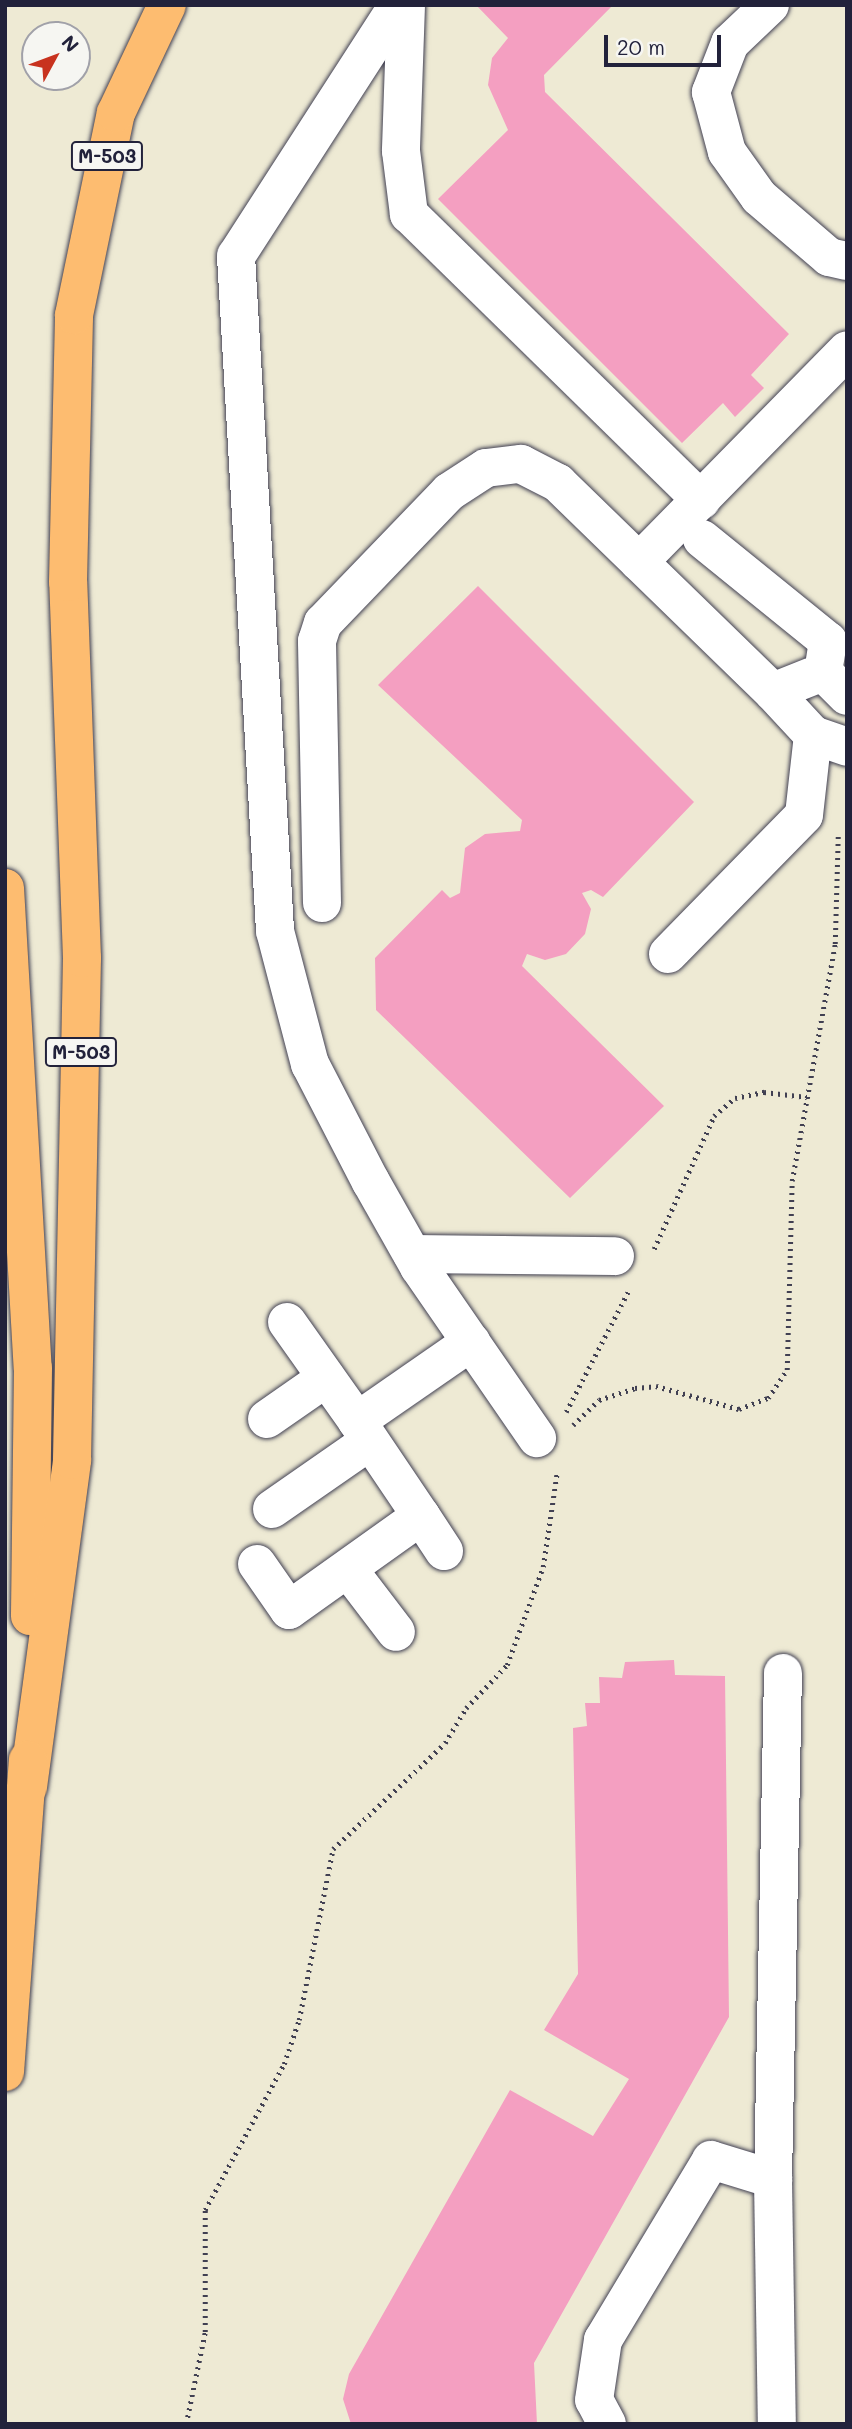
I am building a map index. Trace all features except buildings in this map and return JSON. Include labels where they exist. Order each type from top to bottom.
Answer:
[{"type":"highway","name":"M-503","points":[[5,2072],[28,1787],[72,1460],[82,958],[68,582],[74,315],[116,113],[167,5]]},
{"type":"highway","name":"M-503","points":[[5,888],[33,1368],[28,1787]]},
{"type":"lane","points":[[398,5],[236,256],[275,931],[310,1064],[412,1254],[471,1342],[555,1441]]},
{"type":"lane","points":[[406,5],[401,151],[409,214],[701,500]]},
{"type":"lane","points":[[770,5],[730,43],[711,92],[726,152],[760,197],[829,257],[847,261]]},
{"type":"lane","points":[[639,562],[847,350]]},
{"type":"lane","points":[[323,903],[317,641],[323,623],[449,492],[486,468],[521,464],[558,483],[772,692],[830,741],[804,815],[668,954]]},
{"type":"lane","points":[[702,539],[828,641],[835,684],[772,692]]},
{"type":"lane","points":[[412,1254],[632,1266]]},
{"type":"lane","points":[[287,1322],[444,1551]]},
{"type":"lane","points":[[272,1509],[471,1342]]},
{"type":"lane","points":[[267,1419],[326,1378]]},
{"type":"lane","points":[[257,1564],[289,1610],[421,1516]]},
{"type":"lane","points":[[348,1569],[396,1632]]},
{"type":"lane","points":[[777,2424],[774,2179],[783,1673]]},
{"type":"lane","points":[[607,2424],[594,2400],[603,2340],[711,2160],[774,2179]]},
{"type":"path","points":[[555,1441],[599,1400],[635,1388],[656,1386],[739,1409],[768,1398],[787,1370],[792,1181],[835,944],[832,881],[839,823]]},
{"type":"path","points":[[186,2424],[205,2332],[205,2210],[284,2064],[299,2020],[332,1849],[445,1743],[506,1665],[545,1555],[555,1441],[632,1266],[714,1116],[735,1098],[764,1092],[807,1097]]}]
